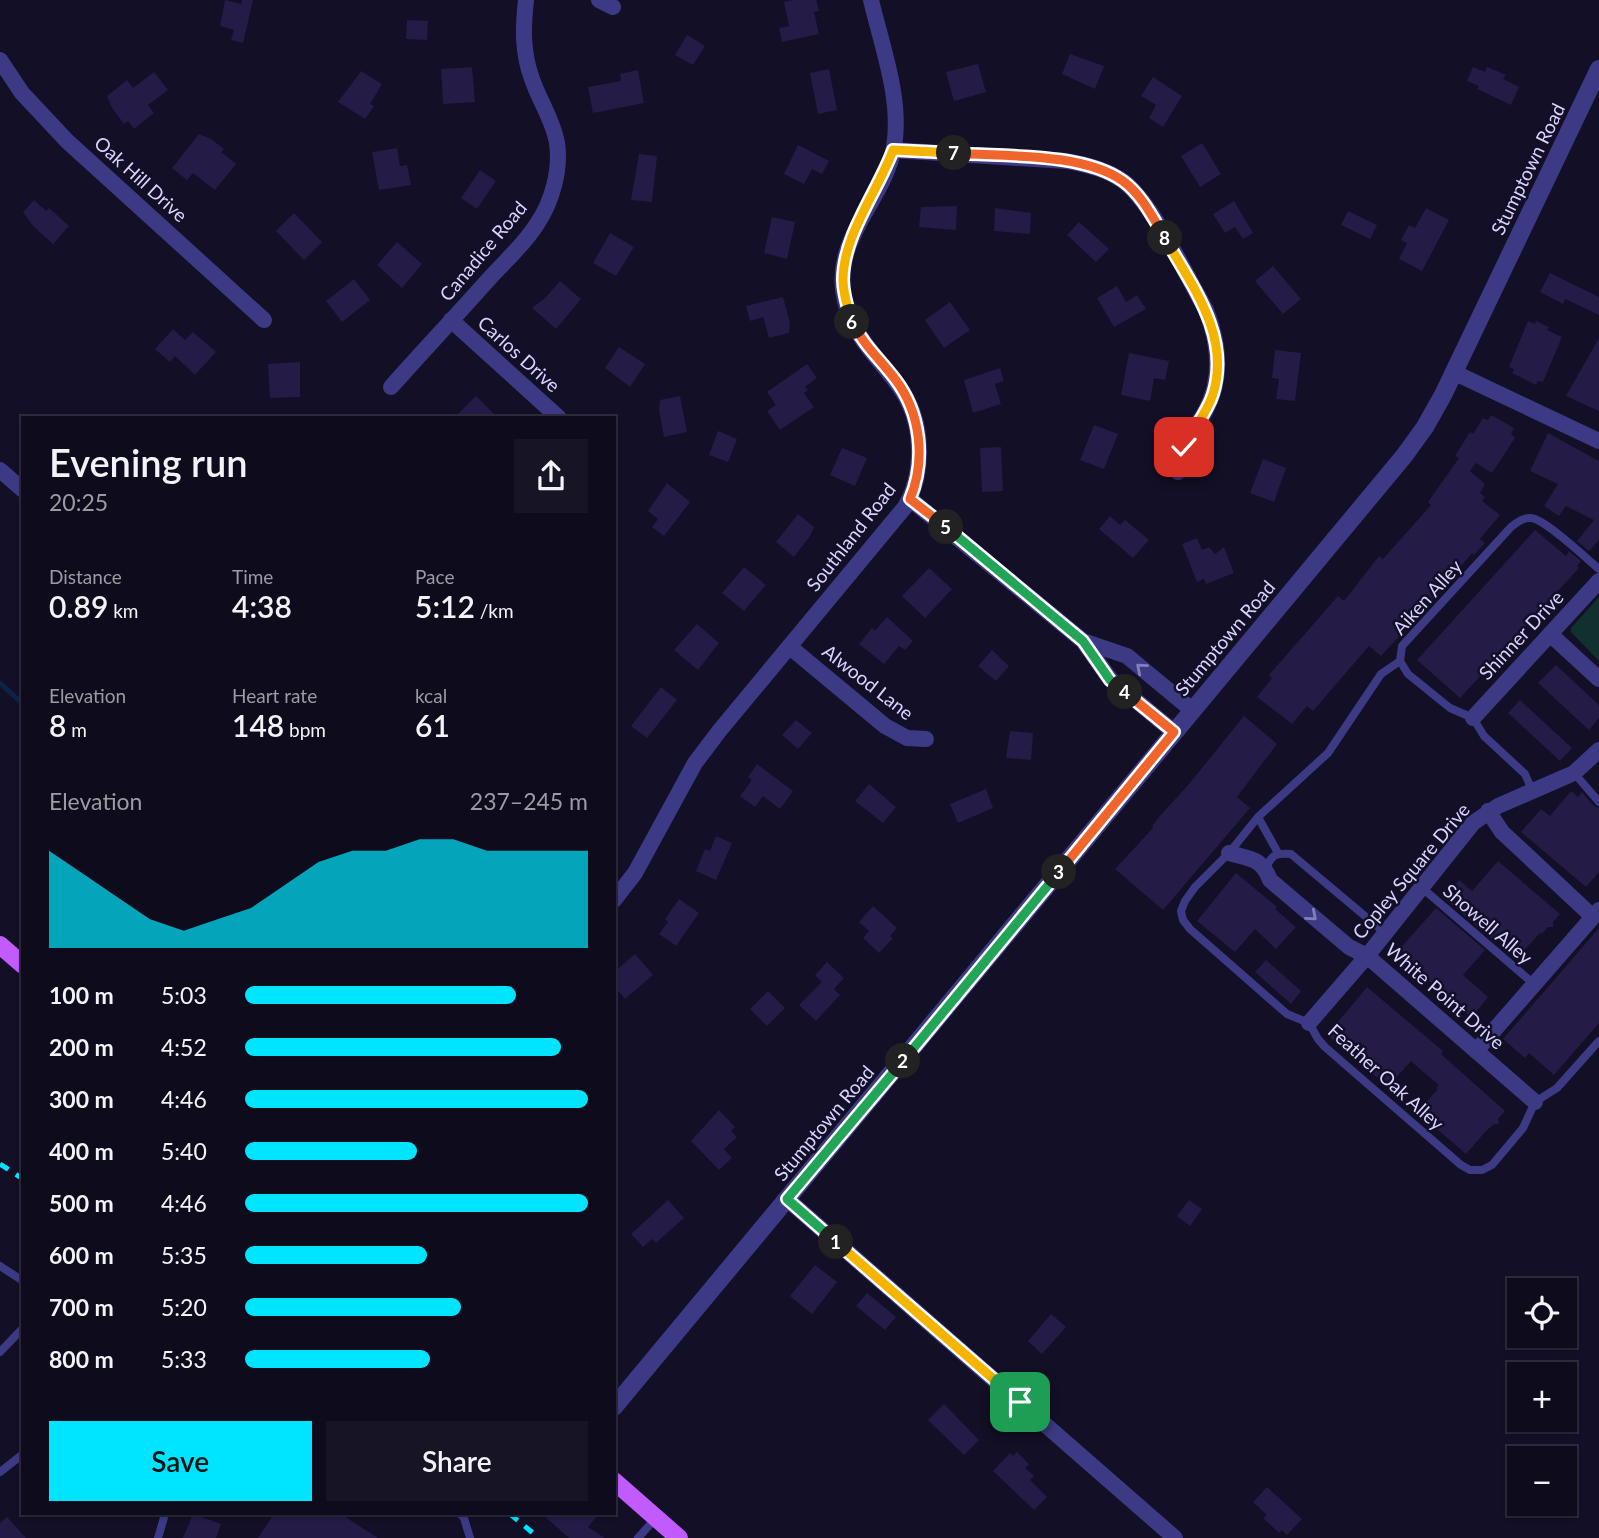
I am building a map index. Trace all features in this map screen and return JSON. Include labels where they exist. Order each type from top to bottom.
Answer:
[{"type":"main road","points":[[0,945],[21,963]]},
{"type":"main road","points":[[616,1483],[679,1538]]},
{"type":"street","name":"Canadice Road","points":[[391,387],[537,225],[547,207],[558,157],[553,126],[532,80],[525,57],[523,32],[526,0]]},
{"type":"street","name":"Southland Road","points":[[616,898],[635,873],[695,763],[910,499],[919,464],[916,418],[895,378],[862,341],[845,301],[843,281],[844,262],[850,243],[887,169],[896,126],[895,104],[871,0]]},
{"type":"street","name":"Oak Hill Drive","points":[[0,61],[22,93],[67,141],[264,320]]},
{"type":"street","name":"Stumptown Road","points":[[616,1404],[1405,456],[1425,427],[1453,372],[1599,69]]},
{"type":"street","points":[[893,150],[1067,160],[1107,172],[1125,182],[1141,199],[1206,310],[1217,350],[1213,394],[1184,447],[1178,472]]},
{"type":"street","name":"Carlos Drive","points":[[452,320],[557,416]]},
{"type":"street","points":[[1453,372],[1599,441]]},
{"type":"street","points":[[0,470],[21,488]]},
{"type":"street","points":[[910,499],[1083,641],[1110,680],[1174,732]]},
{"type":"street","name":"Shinner Drive","points":[[1473,718],[1599,581]]},
{"type":"street","points":[[1550,634],[1599,679]]},
{"type":"street","points":[[1083,641],[1127,656],[1192,710]]},
{"type":"street","name":"Alwood Lane","points":[[790,647],[885,726],[907,738],[926,739]]},
{"type":"street","name":"Copley Square Drive","points":[[1309,1023],[1367,956],[1473,823],[1488,811],[1574,773],[1599,750]]},
{"type":"street","points":[[1476,1051],[1596,913],[1502,832],[1488,811]]},
{"type":"street","name":"White Point Drive","points":[[1229,853],[1261,862],[1270,880],[1349,947],[1367,956],[1535,1102]]},
{"type":"street","points":[[787,1199],[1175,1538]]},
{"type":"lane","name":"Aiken Alley","points":[[1532,790],[1525,774],[1484,736],[1473,718],[1450,708],[1408,674],[1400,661],[1402,646],[1517,522],[1531,518],[1544,523],[1599,569]]},
{"type":"lane","name":"Feather Oak Alley","points":[[1400,661],[1381,674],[1328,753],[1258,817],[1185,901],[1181,911],[1183,920],[1287,1014],[1309,1023],[1325,1047],[1461,1166],[1470,1170],[1482,1170],[1492,1165],[1523,1128],[1535,1102]]},
{"type":"lane","points":[[1574,773],[1599,802]]},
{"type":"lane","points":[[1258,817],[1278,853],[1270,857],[1266,868]]},
{"type":"lane","name":"White Point Drive","points":[[1278,853],[1291,854],[1384,932]]},
{"type":"lane","name":"Showell Alley","points":[[1422,887],[1534,984]]},
{"type":"lane","points":[[1535,1102],[1557,1088],[1599,1041]]},
{"type":"lane","points":[[0,1266],[21,1280]]},
{"type":"lane","points":[[0,1351],[21,1330]]},
{"type":"lane","points":[[0,1472],[21,1456]]},
{"type":"lane","points":[[158,1538],[165,1515]]},
{"type":"lane","points":[[461,1515],[470,1538]]},
{"type":"lane","points":[[638,1538],[656,1518]]},
{"type":"green space","points":[[1599,597],[1599,661],[1571,632],[1571,628]]},
{"type":"building","points":[[225,0],[241,4],[242,0],[253,0],[243,43],[231,40],[234,30],[220,26]]},
{"type":"building","points":[[816,0],[819,11],[814,12],[819,34],[782,42],[779,28],[789,26],[784,2]]},
{"type":"building","points":[[407,20],[428,21],[427,40],[406,39]]},
{"type":"building","points":[[687,35],[705,46],[693,65],[675,55]]},
{"type":"building","points":[[1070,54],[1104,66],[1095,89],[1062,74]]},
{"type":"building","points":[[978,64],[986,92],[954,101],[946,72]]},
{"type":"building","points":[[472,67],[475,102],[443,104],[441,69]]},
{"type":"building","points":[[1473,67],[1485,72],[1487,67],[1506,75],[1503,79],[1519,87],[1511,105],[1477,89],[1479,86],[1467,81]]},
{"type":"building","points":[[829,69],[837,110],[818,114],[810,73]]},
{"type":"building","points":[[638,70],[644,103],[593,113],[588,87],[621,81],[620,74]]},
{"type":"building","points":[[361,71],[382,84],[370,104],[374,106],[365,119],[338,102]]},
{"type":"building","points":[[154,72],[168,90],[148,105],[154,113],[134,129],[128,121],[124,124],[107,96],[127,80],[133,88]]},
{"type":"building","points":[[1153,77],[1182,96],[1163,127],[1149,118],[1156,105],[1141,96]]},
{"type":"building","points":[[199,134],[224,149],[221,152],[236,164],[215,190],[193,173],[187,180],[172,168]]},
{"type":"building","points":[[1202,143],[1221,174],[1200,187],[1181,156]]},
{"type":"building","points":[[798,145],[829,161],[822,174],[812,169],[804,184],[784,174]]},
{"type":"building","points":[[397,148],[400,166],[407,165],[411,185],[379,190],[372,152]]},
{"type":"building","points":[[639,154],[657,156],[652,202],[631,200]]},
{"type":"building","points":[[480,170],[496,181],[477,209],[461,198]]},
{"type":"building","points":[[34,200],[46,211],[49,208],[69,226],[53,244],[33,226],[23,212]]},
{"type":"building","points":[[1234,201],[1253,233],[1243,239],[1235,227],[1225,233],[1213,214]]},
{"type":"building","points":[[957,206],[956,230],[919,227],[921,207]]},
{"type":"building","points":[[995,208],[1031,213],[1030,234],[994,231]]},
{"type":"building","points":[[1426,208],[1449,220],[1422,271],[1399,259],[1407,243],[1401,240],[1409,225],[1415,228]]},
{"type":"building","points":[[1348,211],[1377,225],[1370,239],[1341,225]]},
{"type":"building","points":[[294,213],[322,242],[304,260],[276,231]]},
{"type":"building","points":[[772,217],[795,222],[787,259],[764,253]]},
{"type":"building","points":[[1079,222],[1109,249],[1096,262],[1067,235]]},
{"type":"building","points":[[610,233],[634,247],[616,276],[593,263]]},
{"type":"building","points":[[397,242],[422,264],[402,288],[377,265]]},
{"type":"building","points":[[1273,266],[1301,299],[1283,314],[1255,281]]},
{"type":"building","points":[[1550,273],[1599,297],[1599,315],[1565,299],[1563,304],[1540,292]]},
{"type":"building","points":[[354,279],[370,300],[342,322],[326,301]]},
{"type":"building","points":[[560,281],[581,299],[556,329],[532,308]]},
{"type":"building","points":[[1117,286],[1126,302],[1137,295],[1146,309],[1114,327],[1097,298]]},
{"type":"building","points":[[783,297],[790,323],[789,333],[769,338],[763,317],[750,321],[746,306]]},
{"type":"building","points":[[950,302],[970,330],[944,348],[925,320]]},
{"type":"building","points":[[1528,321],[1535,324],[1536,321],[1549,327],[1547,330],[1562,337],[1543,382],[1538,381],[1536,385],[1512,373],[1514,369],[1509,367]]},
{"type":"building","points":[[173,329],[185,340],[193,332],[216,352],[195,375],[175,356],[170,362],[155,349]]},
{"type":"building","points":[[1599,338],[1599,411],[1566,396]]},
{"type":"building","points":[[619,347],[645,364],[630,387],[605,368]]},
{"type":"building","points":[[1275,350],[1301,353],[1295,401],[1276,399],[1279,379],[1272,378]]},
{"type":"building","points":[[1129,353],[1169,361],[1165,380],[1154,378],[1150,401],[1121,395]]},
{"type":"building","points":[[300,362],[300,397],[270,398],[268,364]]},
{"type":"building","points":[[807,364],[817,378],[805,387],[808,390],[804,393],[814,407],[780,430],[767,411],[776,405],[767,392]]},
{"type":"building","points":[[1000,368],[1004,381],[995,384],[1001,404],[973,413],[964,380]]},
{"type":"building","points":[[476,396],[496,416],[456,416]]},
{"type":"building","points":[[680,396],[687,432],[664,437],[660,400]]},
{"type":"building","points":[[1491,415],[1514,428],[1511,434],[1515,438],[1492,473],[1476,463],[1470,471],[1485,484],[1480,493],[1485,497],[1482,501],[1500,515],[1480,539],[1485,543],[1474,555],[1472,553],[1381,656],[1369,646],[1313,711],[1307,706],[1292,724],[1257,697],[1272,678],[1269,675],[1338,596],[1344,601],[1379,556],[1383,559],[1431,505],[1428,502],[1459,458],[1455,456],[1470,432],[1473,434],[1483,418],[1488,420]]},
{"type":"building","points":[[1094,425],[1118,434],[1104,469],[1080,460]]},
{"type":"building","points":[[718,431],[737,439],[728,462],[709,455]]},
{"type":"building","points":[[1548,433],[1599,461],[1599,540],[1589,551],[1577,541],[1594,520],[1566,506],[1559,516],[1544,506],[1558,484],[1530,471]]},
{"type":"building","points":[[1001,447],[1003,491],[982,492],[980,448]]},
{"type":"building","points":[[842,448],[867,458],[855,486],[830,475]]},
{"type":"building","points":[[1263,459],[1286,468],[1274,502],[1250,493]]},
{"type":"building","points":[[667,483],[690,502],[664,536],[652,527],[658,519],[648,511]]},
{"type":"building","points":[[798,514],[814,527],[794,557],[776,542]]},
{"type":"building","points":[[1110,516],[1120,525],[1125,520],[1149,540],[1133,558],[1099,529]]},
{"type":"building","points":[[1535,530],[1566,556],[1569,551],[1581,561],[1577,566],[1579,568],[1460,698],[1417,660]]},
{"type":"building","points":[[1197,538],[1202,550],[1209,547],[1215,554],[1224,547],[1234,573],[1206,584],[1204,579],[1197,582],[1182,544]]},
{"type":"building","points":[[744,567],[766,585],[744,611],[722,593]]},
{"type":"building","points":[[929,568],[952,589],[925,618],[902,596]]},
{"type":"building","points":[[887,617],[913,641],[905,650],[899,646],[884,664],[859,644],[872,628],[875,631]]},
{"type":"building","points":[[697,624],[719,643],[698,670],[674,650]]},
{"type":"building","points":[[992,650],[1009,666],[996,681],[978,666]]},
{"type":"building","points":[[1556,665],[1599,705],[1599,718],[1589,730],[1538,683]]},
{"type":"building","points":[[661,687],[677,700],[647,738],[631,726]]},
{"type":"building","points":[[1520,700],[1572,748],[1560,761],[1508,713]]},
{"type":"building","points":[[1244,716],[1277,744],[1237,797],[1250,808],[1163,910],[1115,869],[1153,828],[1159,817]]},
{"type":"building","points":[[796,720],[812,733],[798,749],[782,735]]},
{"type":"building","points":[[1010,731],[1033,733],[1031,760],[1006,758]]},
{"type":"building","points":[[757,764],[793,791],[780,809],[763,796],[755,807],[740,796],[752,780],[748,777]]},
{"type":"building","points":[[869,784],[896,807],[883,823],[855,801]]},
{"type":"building","points":[[986,789],[993,808],[958,823],[950,804]]},
{"type":"building","points":[[1571,791],[1578,797],[1582,792],[1599,808],[1599,872],[1586,887],[1521,832],[1541,809],[1550,816]]},
{"type":"building","points":[[716,836],[732,843],[716,880],[696,871],[705,849],[710,851]]},
{"type":"building","points":[[1498,861],[1560,914],[1553,922],[1553,927],[1540,933],[1520,955],[1498,935],[1494,941],[1444,898],[1459,880],[1472,891]]},
{"type":"building","points":[[1236,873],[1277,907],[1275,909],[1296,927],[1276,949],[1255,929],[1235,952],[1197,921]]},
{"type":"building","points":[[679,899],[699,913],[676,946],[659,934],[668,922],[665,919]]},
{"type":"building","points":[[873,906],[897,928],[890,936],[893,938],[879,953],[863,938],[869,931],[859,922]]},
{"type":"building","points":[[1436,908],[1485,950],[1463,975],[1488,997],[1471,1018],[1422,975],[1424,973],[1396,953]]},
{"type":"building","points":[[1599,928],[1599,1023],[1554,1075],[1529,1053],[1525,1058],[1503,1039]]},
{"type":"building","points":[[635,954],[653,975],[625,999],[616,988],[616,970]]},
{"type":"building","points":[[1266,960],[1301,991],[1291,1004],[1255,972]]},
{"type":"building","points":[[827,962],[844,978],[834,989],[840,995],[816,1021],[799,1005],[822,982],[815,975]]},
{"type":"building","points":[[1367,987],[1443,1051],[1441,1054],[1505,1111],[1498,1119],[1499,1124],[1494,1124],[1486,1131],[1466,1154],[1417,1112],[1439,1085],[1411,1061],[1388,1087],[1327,1035]]},
{"type":"building","points":[[768,991],[785,1008],[767,1026],[750,1009]]},
{"type":"building","points":[[719,1110],[735,1127],[731,1131],[737,1137],[724,1149],[732,1158],[719,1170],[691,1141]]},
{"type":"building","points":[[668,1200],[684,1218],[656,1243],[652,1239],[643,1247],[631,1234]]},
{"type":"building","points":[[1189,1200],[1202,1209],[1190,1226],[1177,1216]]},
{"type":"building","points":[[815,1265],[837,1282],[812,1314],[790,1296]]},
{"type":"building","points":[[867,1293],[896,1317],[885,1330],[856,1306]]},
{"type":"building","points":[[1051,1314],[1066,1327],[1042,1354],[1028,1341]]},
{"type":"building","points":[[944,1404],[979,1440],[964,1455],[928,1420]]},
{"type":"building","points":[[1017,1452],[1029,1464],[1025,1468],[1034,1476],[1030,1480],[1047,1497],[1034,1510],[993,1471],[1010,1453],[1013,1456]]},
{"type":"building","points":[[1267,1487],[1302,1519],[1287,1535],[1282,1530],[1279,1533],[1263,1518],[1267,1515],[1253,1502]]},
{"type":"building","points":[[193,1515],[221,1524],[216,1538],[183,1538]]},
{"type":"building","points":[[273,1515],[343,1515],[378,1538],[258,1538]]},
{"type":"building","points":[[543,1515],[598,1515],[588,1527],[605,1538],[569,1538]]},
{"type":"building","points":[[7,1517],[26,1538],[0,1538],[0,1523]]},
{"type":"waterway","points":[[0,683],[21,702]]},
{"type":"railway","points":[[0,1164],[21,1178]]},
{"type":"railway","points":[[511,1515],[539,1538]]},
{"type":"route","points":[[1020,1402],[787,1199],[1174,732],[1110,680],[1083,641],[910,499],[919,464],[916,418],[895,378],[862,341],[845,301],[843,281],[844,262],[850,243],[887,169],[893,150],[1067,160],[1093,166],[1125,182],[1150,212],[1206,310],[1213,330],[1217,350],[1213,394],[1184,447]]}]
